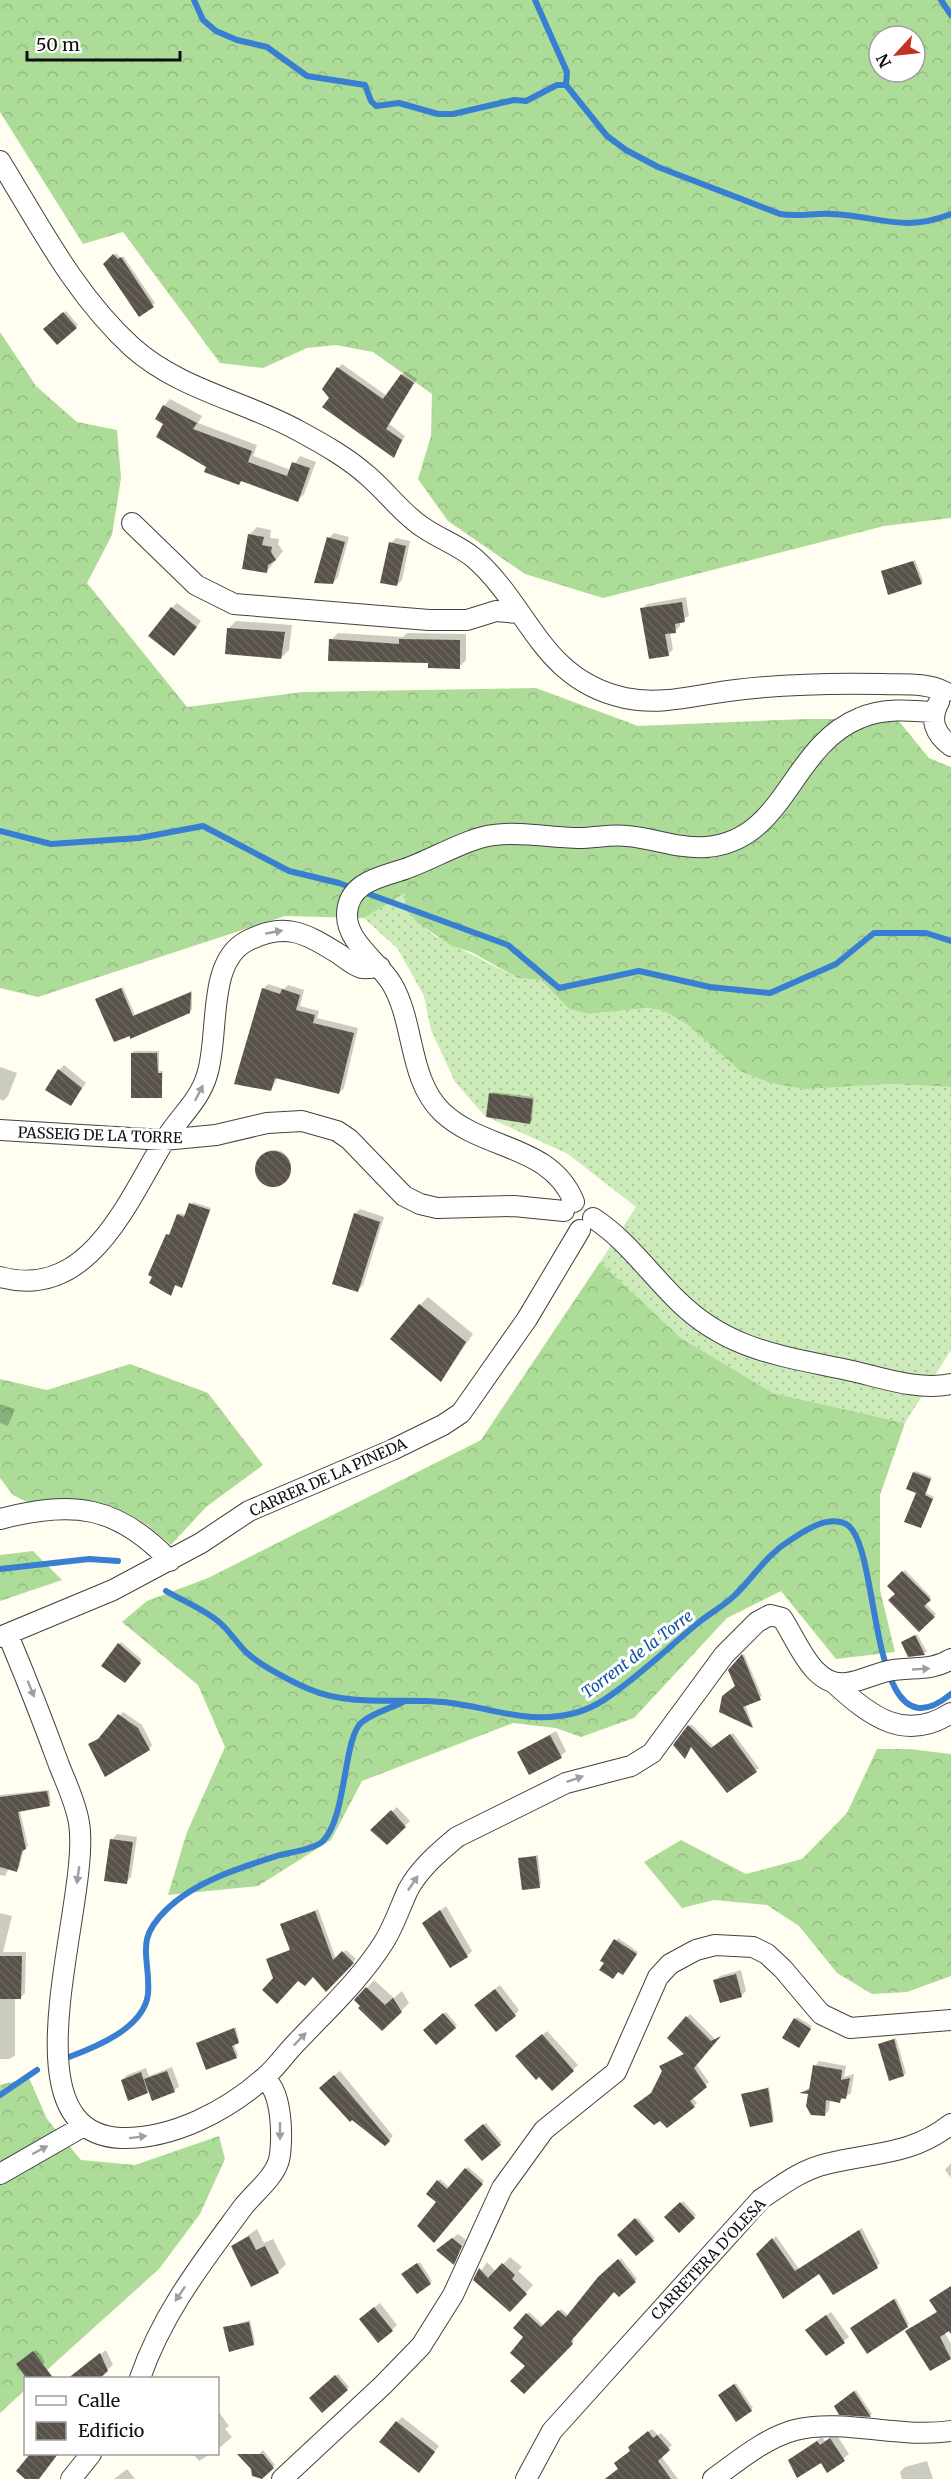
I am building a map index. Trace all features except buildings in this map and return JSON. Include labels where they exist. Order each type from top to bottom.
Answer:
[{"type":"street","points":[[0,161],[55,254],[83,292],[134,349],[159,367],[190,384],[274,419],[347,460],[423,528],[458,546],[475,559],[506,594],[556,661],[600,690],[627,698],[689,699],[731,690],[837,682],[931,685],[948,691],[933,712],[934,727],[941,739],[951,746]]},
{"type":"street","points":[[132,523],[196,585],[234,604],[429,620],[467,620],[496,611],[518,613]]},
{"type":"street","points":[[933,712],[891,711],[861,717],[844,725],[815,749],[767,817],[748,833],[720,845],[688,846],[625,836],[578,838],[492,835],[418,865],[371,879],[354,894],[346,915],[351,933],[380,967],[398,994],[422,1080],[442,1112],[472,1131],[529,1156],[557,1172],[569,1207],[567,1225],[586,1224],[619,1238],[686,1308],[714,1329],[750,1348],[777,1357],[921,1385],[951,1384]]},
{"type":"street","points":[[0,1277],[27,1282],[41,1281],[56,1277],[84,1260],[138,1187],[164,1140],[190,1110],[207,1076],[212,1056],[223,966],[239,945],[264,933],[292,930],[311,937],[363,968],[380,967]]},
{"type":"street","name":"PASSEIG DE LA TORRE","points":[[0,1130],[164,1140],[216,1135],[267,1123],[302,1121],[337,1131],[349,1139],[404,1196],[420,1204],[437,1208],[569,1207]]},
{"type":"street","name":"CARRER DE LA PINEDA","points":[[4,1636],[112,1590],[170,1561],[258,1507],[392,1450],[461,1413],[474,1398],[586,1224]]},
{"type":"street","points":[[0,1519],[39,1510],[65,1508],[92,1511],[116,1519],[148,1538],[170,1561]]},
{"type":"street","points":[[4,1636],[31,1689],[80,1822],[79,1870],[53,2014],[51,2063],[57,2094],[72,2118],[82,2127],[103,2137],[132,2138],[166,2131],[203,2119],[222,2110],[263,2079],[359,1976],[386,1939],[409,1888],[446,1846],[457,1837],[566,1783],[631,1766],[652,1753],[710,1672],[757,1622],[770,1615],[782,1618],[813,1669],[822,1678],[835,1684],[864,1709],[882,1720],[920,1727],[935,1724],[951,1713]]},
{"type":"street","points":[[835,1684],[889,1671],[930,1668],[951,1659]]},
{"type":"street","points":[[282,2479],[383,2385],[420,2346],[453,2295],[502,2188],[544,2130],[616,2072],[658,1977],[670,1964],[690,1952],[715,1945],[753,1947],[767,1954],[783,1969],[821,2014],[850,2028],[951,2020]]},
{"type":"street","points":[[141,2377],[170,2309],[278,2161],[280,2126],[277,2100],[273,2086],[263,2079]]},
{"type":"street","name":"CARRETERA D'OLESA","points":[[524,2476],[552,2431],[579,2398],[761,2199],[798,2174],[826,2164],[906,2149],[933,2138],[951,2124]]},
{"type":"street","points":[[0,2174],[82,2127]]},
{"type":"street","points":[[712,2479],[769,2441],[795,2430],[829,2427],[910,2434],[951,2431]]},
{"type":"street","points":[[70,2479],[90,2455]]},
{"type":"green space","points":[[0,0],[951,0],[951,518],[884,526],[603,598],[525,574],[448,521],[418,479],[431,436],[432,394],[373,352],[336,345],[307,348],[263,368],[220,363],[123,232],[83,244],[0,112]]},
{"type":"green space","points":[[0,332],[36,386],[77,422],[117,430],[121,478],[112,535],[87,583],[187,707],[303,692],[536,688],[638,726],[804,719],[897,719],[929,758],[951,767],[951,1087],[887,1084],[804,1089],[771,1083],[740,1071],[688,1025],[664,1011],[648,1008],[589,1014],[569,1009],[541,980],[518,978],[471,952],[452,946],[419,924],[405,909],[405,893],[364,918],[285,916],[38,997],[0,988]]},
{"type":"green space","points":[[405,892],[419,924],[435,936],[518,978],[541,980],[569,1009],[589,1014],[648,1008],[664,1011],[688,1025],[740,1071],[887,1084],[951,1087],[951,1350],[905,1423],[773,1393],[681,1338],[600,1262],[636,1207],[568,1154],[485,1116],[455,1082],[431,1030],[424,996],[398,949],[364,918]]},
{"type":"green space","points":[[600,1262],[681,1338],[773,1393],[905,1423],[880,1495],[880,1590],[895,1652],[836,1659],[781,1591],[727,1618],[634,1718],[581,1737],[556,1728],[513,1723],[362,1781],[331,1840],[258,1886],[168,1895],[187,1832],[225,1747],[198,1685],[122,1622],[147,1601],[208,1578],[481,1440]]},
{"type":"green space","points":[[130,1364],[208,1393],[263,1465],[206,1507],[171,1545],[147,1525],[81,1500],[41,1509],[13,1495],[0,1478],[0,1379],[47,1390]]},
{"type":"green space","points":[[33,1551],[62,1580],[0,1601],[0,1555]]},
{"type":"green space","points":[[877,1749],[909,1749],[951,1754],[951,1976],[907,1992],[872,1994],[837,1973],[799,1926],[767,1905],[714,1900],[682,1908],[644,1862],[681,1840],[746,1874],[802,1859],[847,1813]]},
{"type":"green space","points":[[29,2078],[47,2119],[81,2160],[135,2165],[219,2136],[225,2159],[200,2214],[159,2269],[39,2377],[24,2377],[24,2391],[0,2413],[0,2085]]},
{"type":"waterway","points":[[194,0],[203,20],[216,31],[237,40],[267,47],[307,76],[365,85],[371,101],[376,106],[399,103],[438,114],[453,114],[514,100],[526,101],[557,85],[566,85],[607,136],[626,150],[658,167],[780,214],[849,215],[905,223],[934,220],[951,214]]},
{"type":"waterway","points":[[535,0],[567,72],[566,85]]},
{"type":"waterway","points":[[941,0],[951,15]]},
{"type":"waterway","points":[[0,831],[51,844],[139,838],[203,826],[289,871],[339,883],[508,945],[559,988],[639,971],[710,987],[770,993],[836,964],[874,933],[926,933],[951,941]]},
{"type":"waterway","name":"Torrent de la Torre","points":[[166,1591],[213,1617],[227,1629],[247,1653],[260,1663],[294,1682],[325,1695],[358,1700],[442,1702],[529,1717],[559,1716],[580,1712],[622,1687],[698,1623],[731,1599],[781,1547],[816,1525],[831,1521],[839,1522],[846,1524],[858,1540],[880,1643],[890,1676],[904,1700],[923,1708],[951,1694]]},
{"type":"waterway","name":"Torrent de la Torre","points":[[0,1569],[89,1559],[118,1561]]},
{"type":"waterway","points":[[69,2057],[105,2042],[138,2017],[145,2006],[148,1994],[147,1941],[156,1921],[166,1910],[191,1891],[220,1876],[280,1855],[309,1848],[323,1841],[331,1830],[337,1814],[356,1730],[366,1719],[403,1702]]},
{"type":"waterway","points":[[0,2095],[37,2070]]}]
